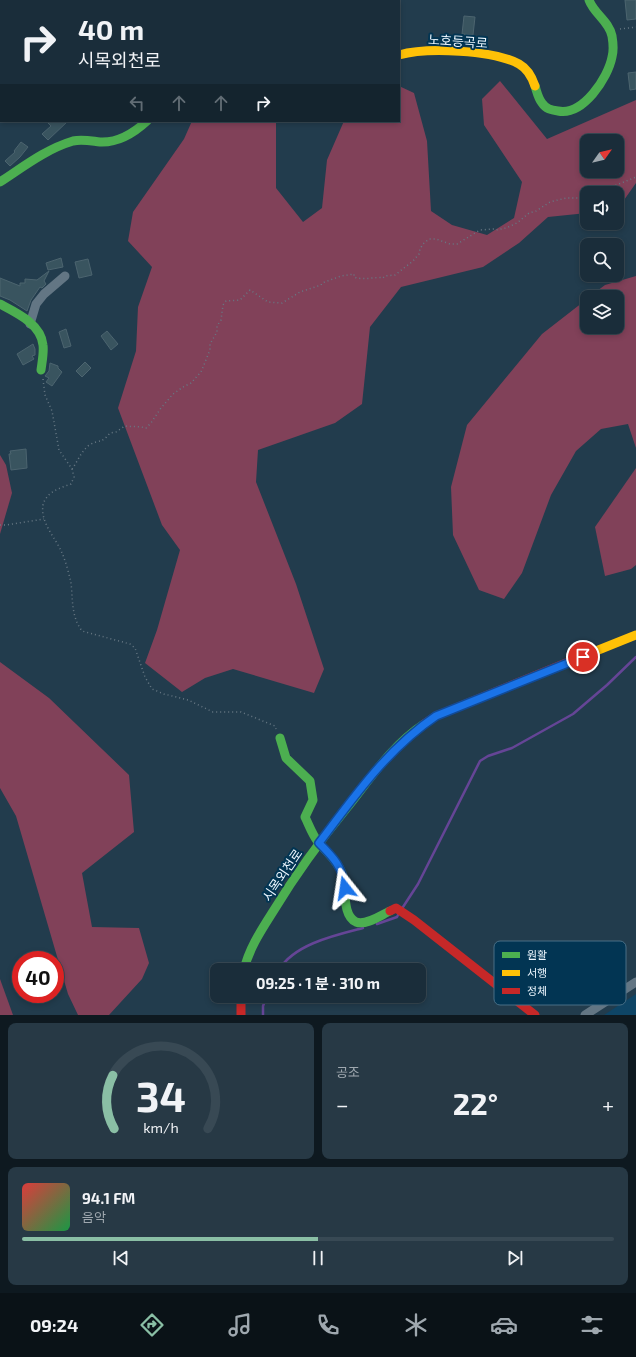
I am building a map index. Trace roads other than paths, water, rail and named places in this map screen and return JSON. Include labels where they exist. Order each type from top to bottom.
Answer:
[{"type":"street","name":"노호등곡로","points":[[400,56],[411,52],[450,51],[478,53],[505,58],[527,70],[542,104],[550,110],[569,110],[591,97],[598,89],[608,71],[612,59],[612,34],[606,23],[592,8],[589,0]]},
{"type":"street","points":[[0,182],[57,146],[74,141],[87,140],[104,142],[117,140],[131,134],[146,122]]},
{"type":"street","points":[[30,324],[36,304],[44,294],[65,276]]},
{"type":"street","points":[[0,304],[23,317],[39,332],[43,344],[41,370]]},
{"type":"street","name":"시목외천로","points":[[246,963],[260,932],[294,877],[386,758],[403,741],[426,722],[436,716],[636,635]]},
{"type":"street","points":[[280,738],[286,758],[310,781],[313,800],[305,817],[319,843],[334,858],[340,869],[344,879],[347,911],[351,918],[360,923],[365,922],[396,908],[406,914],[494,983]]},
{"type":"street","points":[[626,988],[636,982]]},
{"type":"street","points":[[241,1003],[241,1015]]},
{"type":"street","points":[[522,1005],[535,1015]]},
{"type":"street","points":[[585,1015],[600,1005]]},
{"type":"waterway","points":[[403,907],[418,884],[480,761],[488,756],[512,748],[573,714],[607,685],[636,657]]},
{"type":"waterway","points":[[377,924],[397,917],[398,915]]},
{"type":"waterway","points":[[284,963],[295,953],[316,942],[363,928]]},
{"type":"waterway","points":[[263,1015],[264,1003]]}]
